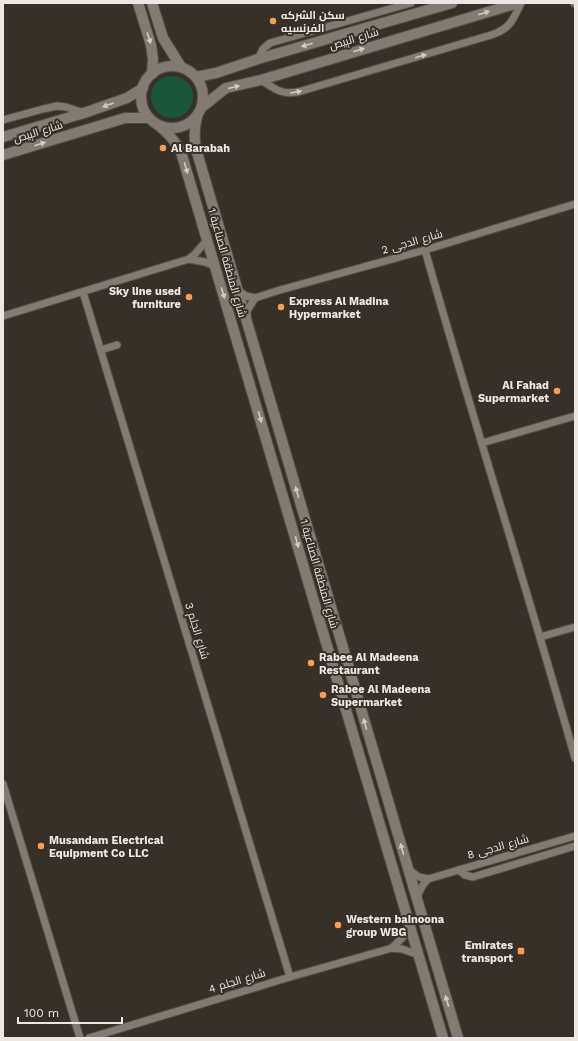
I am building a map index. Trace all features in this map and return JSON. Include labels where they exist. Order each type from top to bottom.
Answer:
[{"type":"street","points":[[138,3],[151,45],[153,59],[152,74]]},
{"type":"street","points":[[152,3],[163,38],[181,68]]},
{"type":"street","points":[[258,59],[263,49],[270,43],[411,3]]},
{"type":"street","name":"شارع البِيص","points":[[196,77],[216,73],[258,59],[452,3]]},
{"type":"street","points":[[261,80],[280,92],[289,93],[491,35],[503,30],[510,24],[520,3]]},
{"type":"street","name":"شارع البِيص","points":[[202,107],[226,88],[261,80],[520,3]]},
{"type":"street","points":[[171,66],[181,68],[189,71],[196,77],[201,86],[203,97],[202,107],[197,117],[189,124],[179,128],[168,128],[158,125],[150,118],[144,109],[141,98],[143,88],[152,74],[161,68],[171,66]]},
{"type":"street","name":"شارع البِيص","points":[[3,137],[84,113],[127,98],[143,88]]},
{"type":"street","points":[[3,120],[57,106],[66,107],[84,113]]},
{"type":"street","name":"شارع المنطقة الصناعية 1","points":[[197,117],[194,126],[196,149],[458,1038]]},
{"type":"street","name":"شارع البِيص","points":[[3,155],[125,118],[150,118]]},
{"type":"street","name":"شارع المنطقة الصناعية 1","points":[[158,125],[168,133],[182,152],[443,1038]]},
{"type":"street","name":"شارع الدجى 2","points":[[255,298],[425,250],[575,204]]},
{"type":"street","points":[[189,260],[207,240]]},
{"type":"street","points":[[425,250],[575,758]]},
{"type":"street","points":[[3,316],[189,260],[205,262],[215,266]]},
{"type":"street","points":[[237,290],[246,296],[255,298],[247,311],[246,322]]},
{"type":"street","name":"شارع الحِلم 3","points":[[83,292],[290,977]]},
{"type":"street","points":[[101,350],[117,345]]},
{"type":"street","points":[[482,443],[575,416]]},
{"type":"street","points":[[540,637],[575,627]]},
{"type":"street","points":[[3,784],[80,1038]]},
{"type":"street","name":"شارع الدجى 8","points":[[428,879],[575,836]]},
{"type":"street","points":[[459,870],[465,875],[477,876],[575,846]]},
{"type":"street","points":[[408,868],[415,874],[428,879]]},
{"type":"street","points":[[417,900],[419,891],[428,879]]},
{"type":"street","points":[[392,948],[403,937],[410,925]]},
{"type":"street","name":"شارع الحِلم 4","points":[[89,1038],[290,977],[392,948],[402,949],[419,955]]},
{"type":"green space","points":[[168,76],[176,76],[184,79],[190,85],[193,97],[190,109],[184,115],[176,118],[168,118],[160,115],[154,109],[151,101],[151,93],[154,85],[160,79]]},
{"type":"place","name":"سكن الشركه الفرنسيه","points":[[273,21]]},
{"type":"place","name":"Al Barabah","points":[[163,148]]},
{"type":"place","name":"Sky line used furniture","points":[[189,297]]},
{"type":"place","name":"Express Al Madina Hypermarket","points":[[281,307]]},
{"type":"place","name":"Al Fahad Supermarket","points":[[557,391]]},
{"type":"place","name":"Rabee Al Madeena Restaurant","points":[[311,663]]},
{"type":"place","name":"Rabee Al Madeena Supermarket","points":[[323,695]]},
{"type":"place","name":"Musandam Electrical Equipment Co LLC","points":[[41,846]]},
{"type":"place","name":"Western bainoona group WBG","points":[[338,925]]},
{"type":"place","name":"Emirates transport","points":[[521,951]]}]
